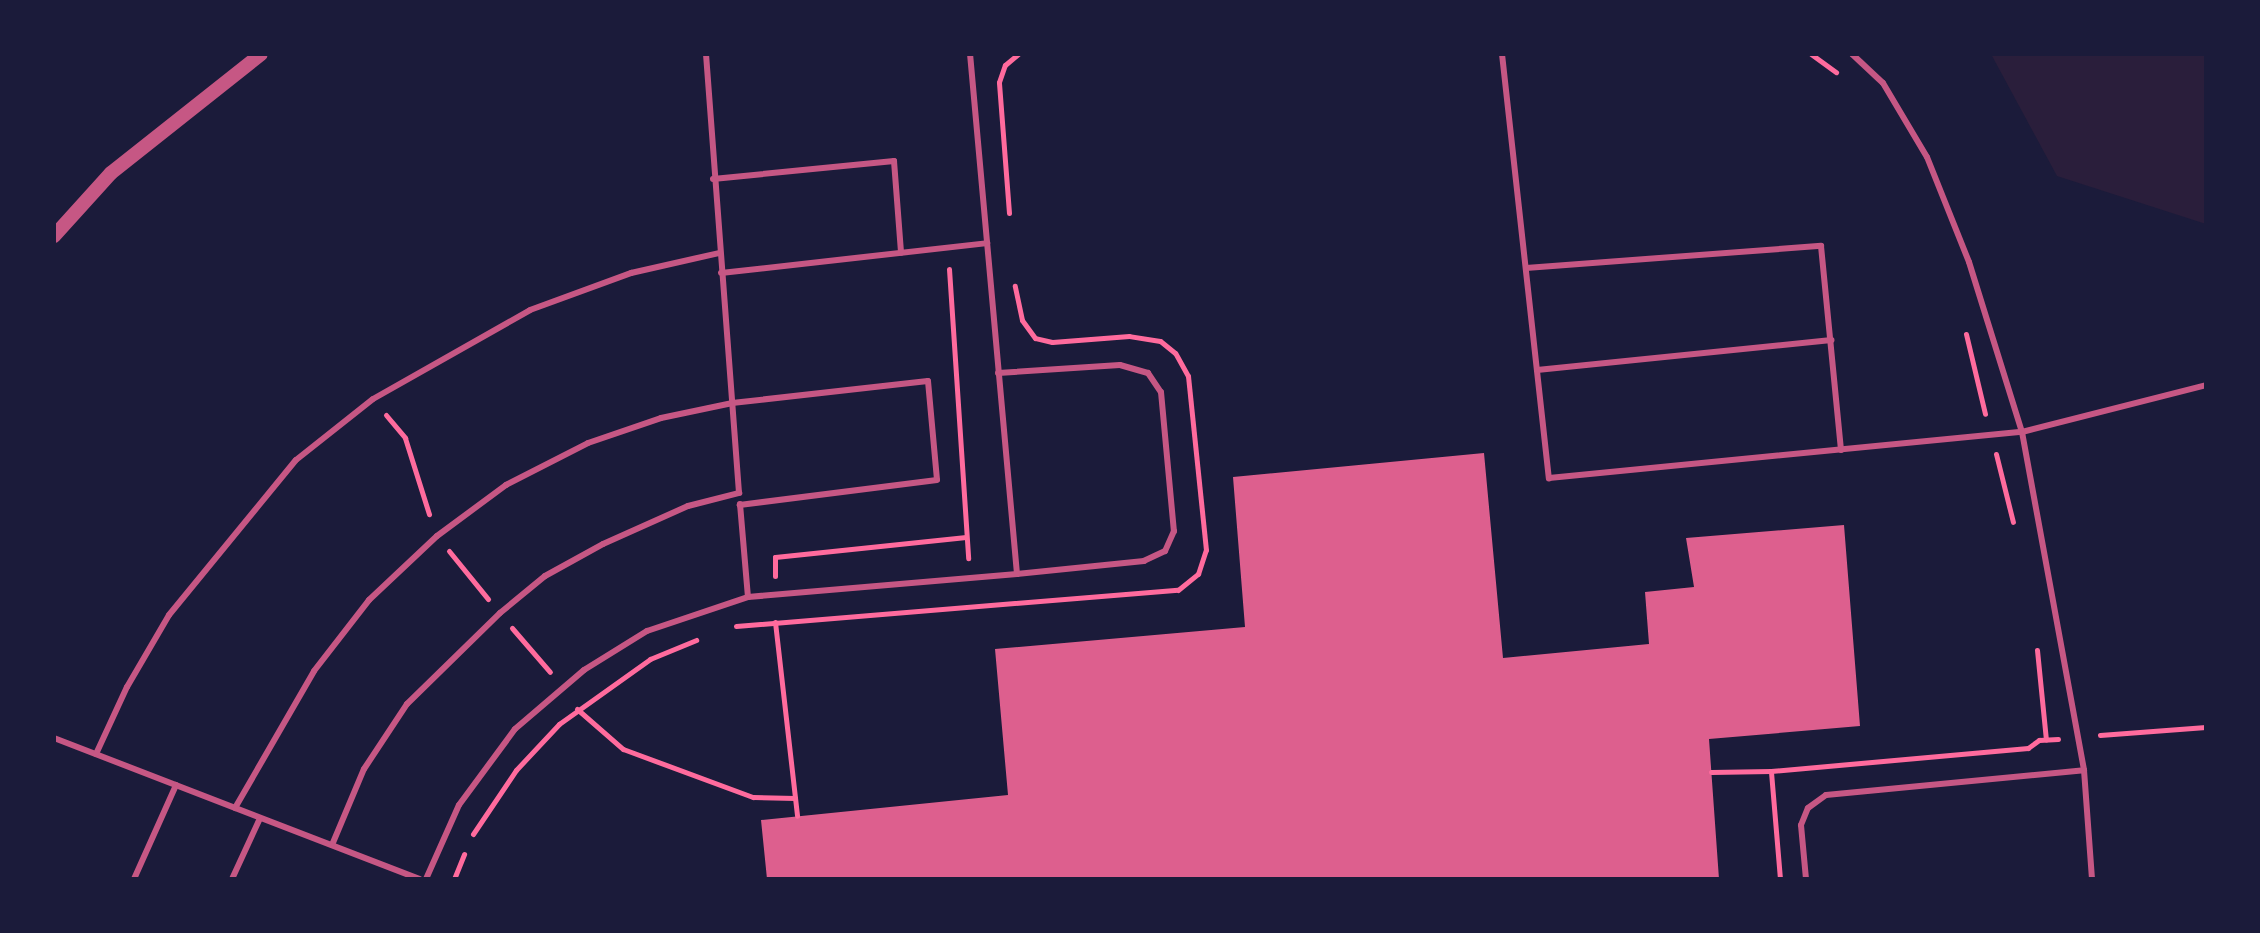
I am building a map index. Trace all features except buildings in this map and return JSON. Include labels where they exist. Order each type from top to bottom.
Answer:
[{"type":"street","points":[[54,236],[111,173],[261,54]]},
{"type":"lane","points":[[706,54],[713,179],[748,597]]},
{"type":"lane","points":[[970,54],[1017,574]]},
{"type":"lane","points":[[1502,54],[1549,478],[2022,432],[2206,385]]},
{"type":"lane","points":[[1852,54],[1883,83],[1927,157],[1969,262],[2022,432],[2084,770],[2092,879]]},
{"type":"lane","points":[[713,179],[894,161],[901,253]]},
{"type":"lane","points":[[721,273],[987,243]]},
{"type":"lane","points":[[1526,268],[1821,246],[1841,450]]},
{"type":"lane","points":[[96,754],[127,687],[169,615],[235,529],[296,460],[373,399],[530,310],[631,273],[719,253]]},
{"type":"lane","points":[[1537,370],[1831,340]]},
{"type":"lane","points":[[54,738],[423,879],[459,805],[515,729],[563,688],[647,631],[748,597],[1144,561],[1165,551],[1174,531],[1173,515],[1161,392],[1148,373],[1120,365],[998,373]]},
{"type":"lane","points":[[235,808],[314,671],[369,600],[437,536],[506,485],[588,443],[661,418],[732,403],[928,381],[937,480],[740,505]]},
{"type":"lane","points":[[332,845],[364,769],[407,704],[500,613],[545,576],[603,544],[688,506],[739,493]]},
{"type":"lane","points":[[1806,879],[1801,825],[1808,808],[1826,795],[2084,770]]},
{"type":"lane","points":[[134,879],[176,785]]},
{"type":"lane","points":[[232,879],[260,818]]},
{"type":"path","points":[[1010,228],[999,82],[1005,65],[1018,54]]},
{"type":"path","points":[[1811,54],[1846,81]]},
{"type":"path","points":[[947,248],[971,605]]},
{"type":"path","points":[[731,626],[1178,590],[1198,574],[1206,550],[1188,376],[1175,353],[1160,341],[1129,336],[1052,342],[1035,338],[1022,320],[1014,272]]},
{"type":"path","points":[[1964,322],[2016,537]]},
{"type":"path","points":[[373,399],[405,438],[437,536],[577,709],[623,749],[753,797],[795,798]]},
{"type":"path","points":[[797,816],[775,622],[775,557],[966,537]]},
{"type":"path","points":[[454,879],[472,835],[516,770],[577,709],[650,659],[704,637]]},
{"type":"path","points":[[2036,640],[2046,740]]},
{"type":"path","points":[[1711,772],[1771,771]]},
{"type":"shaded area","points":[[1991,54],[2206,54],[2206,224],[2057,176]]}]
